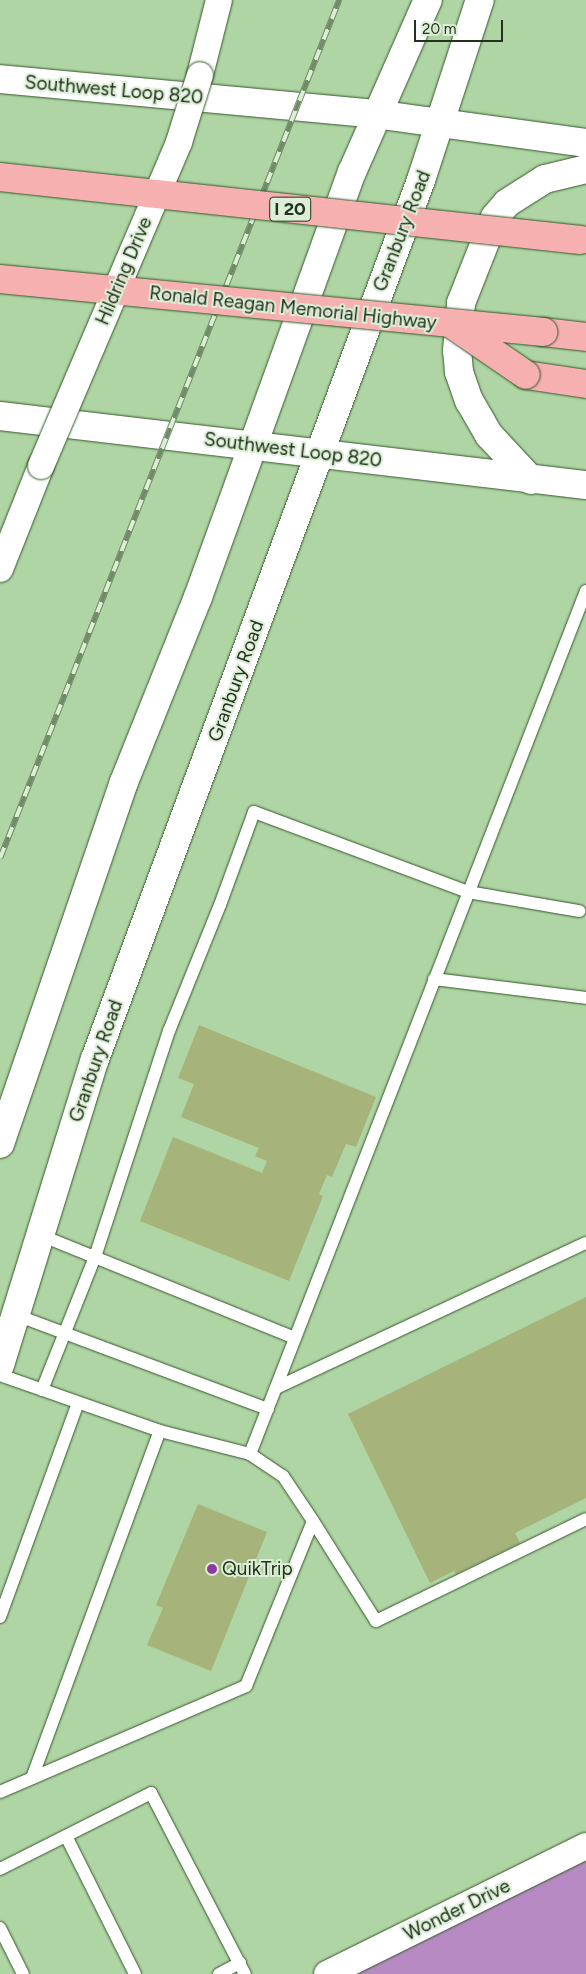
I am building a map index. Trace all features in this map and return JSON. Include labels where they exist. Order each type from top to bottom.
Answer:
[{"type":"highway","name":"I 20","points":[[0,178],[583,240]]},
{"type":"highway","name":"Ronald Reagan Memorial Highway","points":[[0,279],[586,336]]},
{"type":"highway","points":[[452,324],[526,375],[586,384]]},
{"type":"main road","points":[[0,1144],[124,782],[198,597],[252,444],[374,114],[428,0]]},
{"type":"main road","name":"Granbury Road","points":[[0,1365],[95,1059],[258,624],[318,453],[441,125],[480,0]]},
{"type":"main road","name":"Southwest Loop 820","points":[[0,79],[374,114],[441,125],[586,143]]},
{"type":"main road","points":[[531,480],[489,436],[469,401],[459,372],[457,351],[461,303],[495,217],[507,203],[545,180],[586,169]]},
{"type":"main road","name":"Southwest Loop 820","points":[[0,416],[252,444],[531,480],[586,485]]},
{"type":"street","name":"Hildring Drive","points":[[0,569],[41,466],[179,142],[200,75],[219,0]]},
{"type":"street","name":"Wonder Drive","points":[[327,1974],[586,1846]]},
{"type":"lane","points":[[250,1454],[586,591]]},
{"type":"lane","points":[[42,1390],[95,1257],[169,1030],[220,905],[254,812],[468,892],[579,910]]},
{"type":"lane","points":[[434,979],[586,998]]},
{"type":"lane","points":[[40,1235],[295,1338]]},
{"type":"lane","points":[[276,1388],[586,1243]]},
{"type":"lane","points":[[16,1315],[268,1409]]},
{"type":"lane","points":[[0,1375],[160,1431],[250,1454],[283,1476],[376,1621],[586,1519]]},
{"type":"lane","points":[[0,1617],[78,1402]]},
{"type":"lane","points":[[32,1778],[160,1431]]},
{"type":"lane","points":[[0,1792],[246,1686],[313,1521]]},
{"type":"lane","points":[[0,1869],[150,1793],[243,1969],[219,1974]]},
{"type":"lane","points":[[66,1836],[136,1974]]},
{"type":"lane","points":[[0,1928],[23,1974]]},
{"type":"shaded area","points":[[586,1848],[586,1974],[353,1974]]},
{"type":"building","points":[[199,1025],[376,1097],[356,1147],[346,1144],[332,1177],[327,1175],[319,1194],[323,1196],[289,1281],[140,1221],[173,1137],[262,1173],[267,1161],[255,1156],[259,1148],[181,1117],[194,1084],[178,1078]]},
{"type":"building","points":[[586,1297],[586,1498],[515,1533],[520,1543],[456,1574],[454,1571],[430,1583],[348,1414]]},
{"type":"building","name":"QuikTrip","points":[[198,1504],[267,1532],[211,1671],[147,1645],[163,1608],[156,1605]]},
{"type":"railway","points":[[0,858],[339,0]]},
{"type":"place","name":"QuikTrip","points":[[212,1569]]}]
